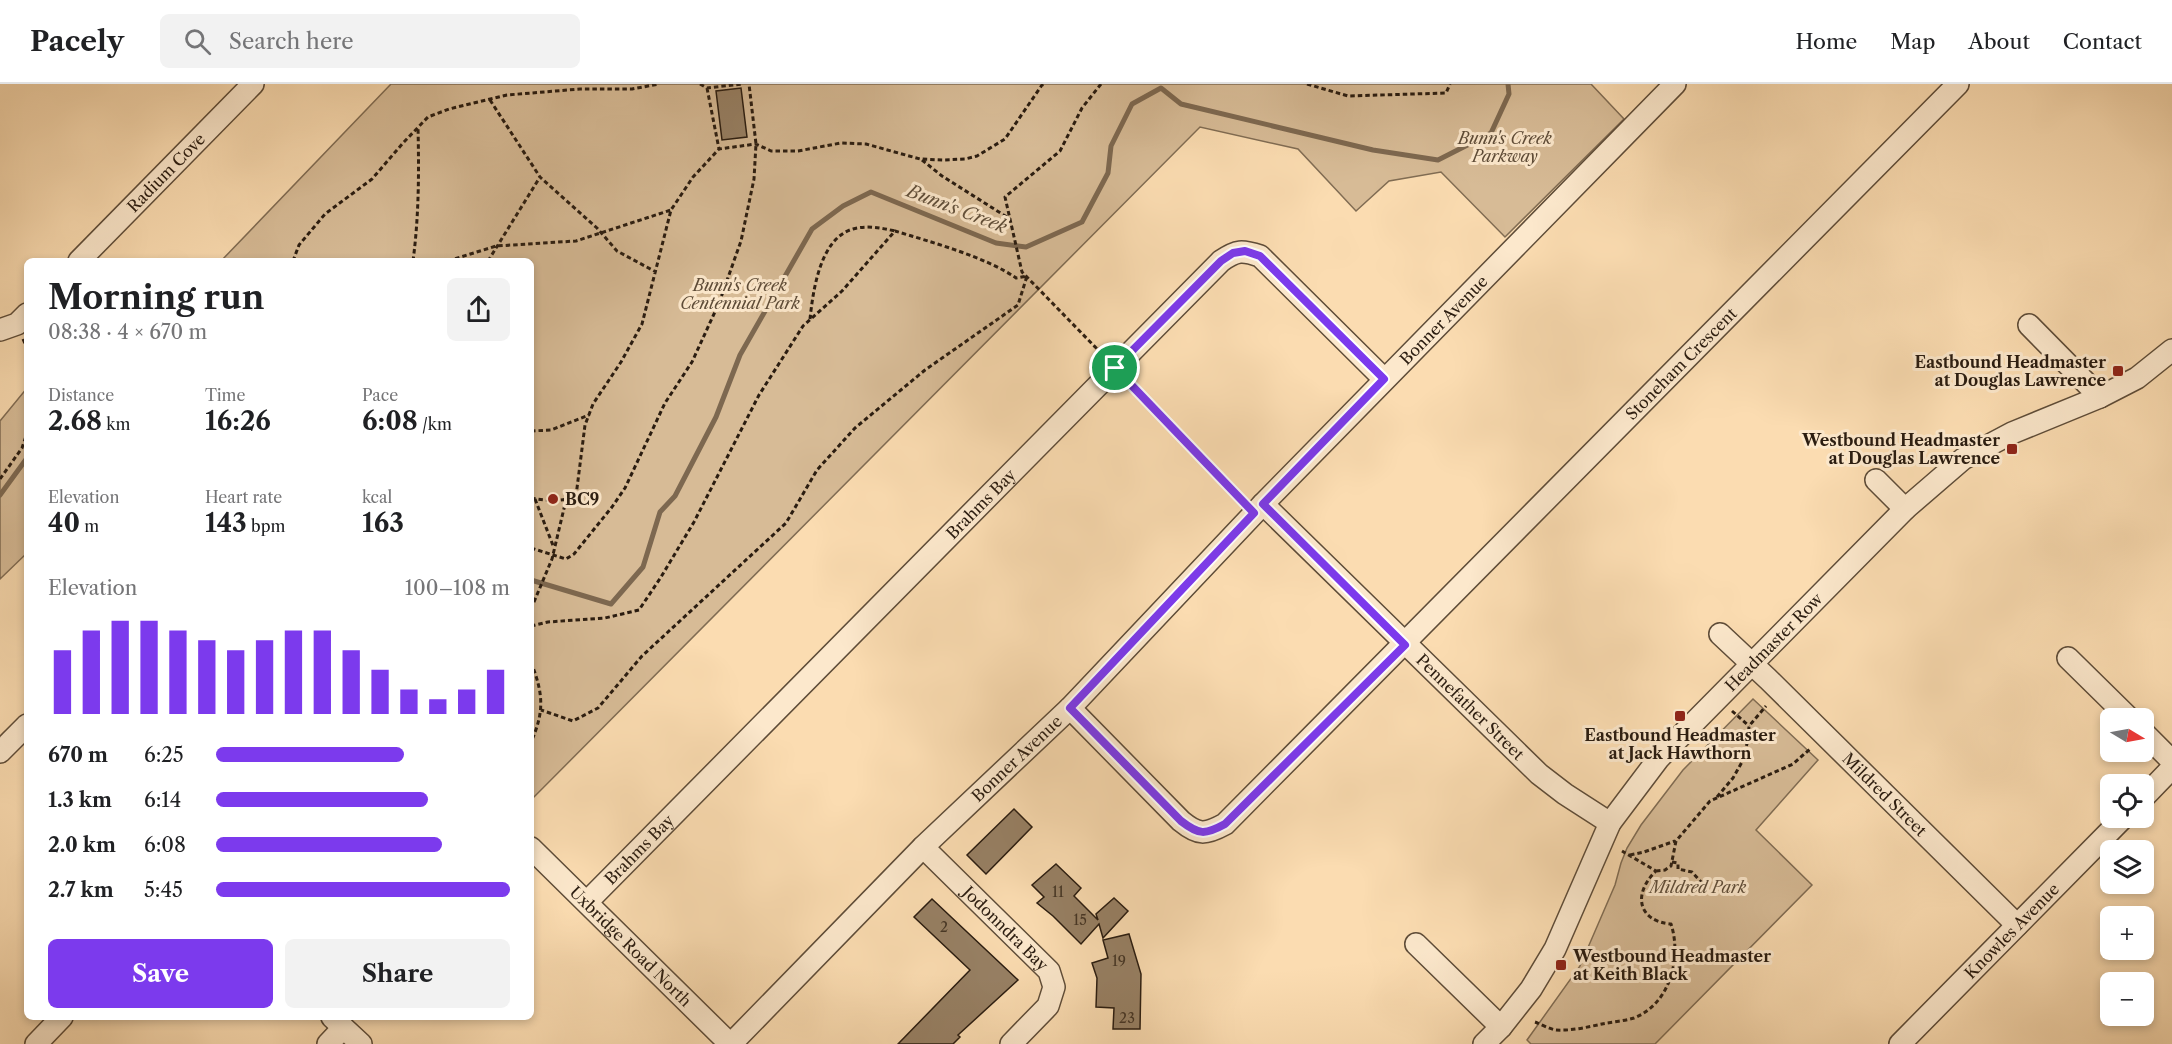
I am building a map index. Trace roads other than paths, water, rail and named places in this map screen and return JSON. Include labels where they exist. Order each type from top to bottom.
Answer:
[{"type":"street","name":"Radium Cove","points":[[82,258],[253,84]]},
{"type":"street","name":"Bonner Avenue","points":[[731,1044],[922,847],[1070,708],[1258,508],[1675,84]]},
{"type":"street","name":"Stoneham Crescent","points":[[1070,708],[1181,821],[1195,832],[1211,832],[1225,824],[1405,645],[1958,84]]},
{"type":"street","name":"Brahms Bay","points":[[587,902],[1221,261],[1233,253],[1245,251],[1260,256],[1384,379]]},
{"type":"street","points":[[0,330],[17,324],[24,317]]},
{"type":"street","points":[[2030,325],[2100,398]]},
{"type":"street","name":"Headmaster Row","points":[[1484,1044],[1501,1027],[1531,989],[1555,949],[1610,823],[1659,758],[1752,663],[1905,509],[1963,459],[2012,433],[2100,398],[2137,378],[2172,350]]},
{"type":"street","points":[[1876,480],[1905,509]]},
{"type":"street","name":"Pennefather Street","points":[[1258,508],[1539,774],[1610,823]]},
{"type":"street","name":"Mildred Street","points":[[1720,634],[2017,926]]},
{"type":"street","points":[[2068,658],[2119,708]]},
{"type":"street","points":[[0,752],[24,728]]},
{"type":"street","points":[[2154,743],[2172,761]]},
{"type":"street","points":[[2154,787],[2172,768]]},
{"type":"street","name":"Knowles Avenue","points":[[1900,1044],[2113,828]]},
{"type":"street","name":"Jodonndra Bay","points":[[922,847],[1049,971],[1054,987],[1048,1006],[1011,1044]]},
{"type":"street","name":"Uxbridge Road North","points":[[534,851],[731,1044]]},
{"type":"street","points":[[1416,944],[1501,1027]]},
{"type":"street","points":[[36,1044],[60,1020]]},
{"type":"street","points":[[328,1044],[338,1022],[361,1044]]},
{"type":"waterway","name":"Bunn's Creek","points":[[534,581],[611,604],[643,567],[660,512],[675,496],[716,417],[740,355],[812,229],[843,206],[871,192],[996,243],[1026,247],[1082,222],[1108,173],[1111,146],[1132,104],[1161,88],[1181,104],[1373,150],[1438,160],[1491,133],[1509,94],[1508,84]]},
{"type":"waterway","name":"Bunn's Creek","points":[[0,495],[24,462]]},
{"type":"place","name":"Eastbound Headmaster at Douglas Lawrence","points":[[2118,371]]},
{"type":"place","name":"Westbound Headmaster at Douglas Lawrence","points":[[2012,449]]},
{"type":"place","name":"BC9","points":[[553,499]]},
{"type":"place","name":"Eastbound Headmaster at Jack Hawthorn","points":[[1680,716]]},
{"type":"place","name":"Westbound Headmaster at Keith Black","points":[[1561,965]]},
{"type":"park label","name":"Bunn's Creek Parkway","points":[[1505,147]]},
{"type":"park label","name":"Bunn's Creek Centennial Park","points":[[740,294]]},
{"type":"park label","name":"Mildred Park","points":[[1698,887]]}]
